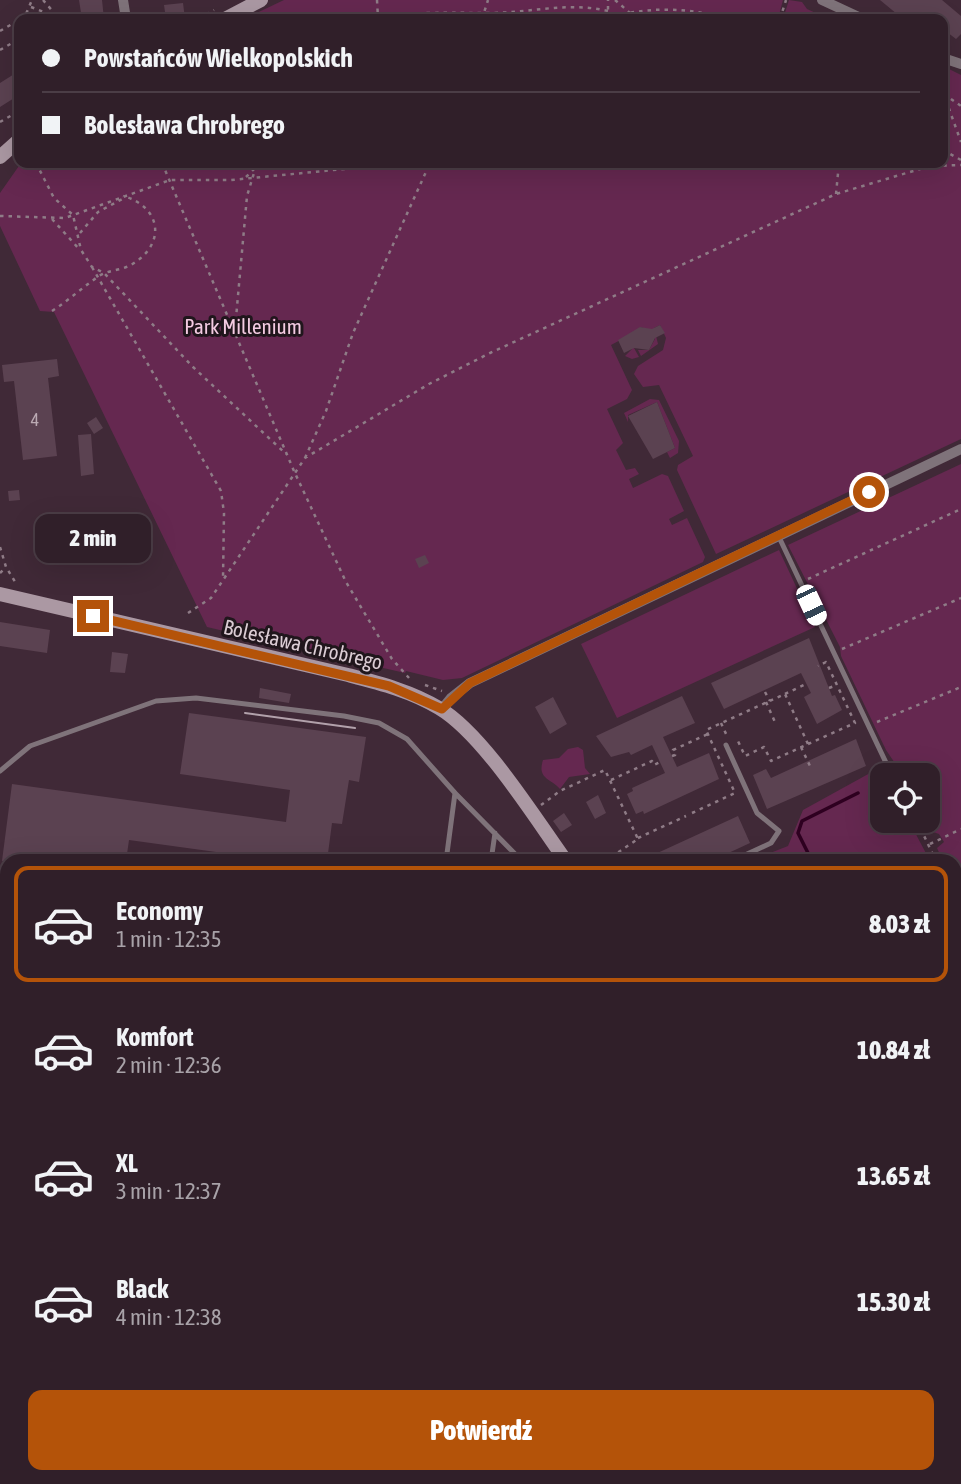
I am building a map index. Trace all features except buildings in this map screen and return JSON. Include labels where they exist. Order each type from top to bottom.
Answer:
[{"type":"street","points":[[234,14],[261,0]]},
{"type":"street","points":[[822,0],[852,14]]},
{"type":"street","points":[[0,157],[14,144]]},
{"type":"street","points":[[442,709],[470,683],[961,449]]},
{"type":"street","name":"Bolesława Chrobrego","points":[[0,594],[379,683],[442,709],[476,740],[561,854]]},
{"type":"lane","points":[[778,535],[886,763]]},
{"type":"lane","points":[[0,771],[30,746],[156,701],[196,698],[379,723],[407,739],[515,854]]},
{"type":"lane","points":[[728,744],[757,813],[779,831],[771,843],[747,854]]},
{"type":"lane","points":[[447,854],[455,793]]},
{"type":"lane","points":[[492,854],[495,833]]},
{"type":"path","points":[[25,14],[31,7],[32,0]]},
{"type":"path","points":[[43,0],[54,14]]},
{"type":"path","points":[[484,13],[488,0]]},
{"type":"path","points":[[608,0],[608,14]]},
{"type":"path","points":[[615,0],[631,14]]},
{"type":"path","points":[[436,14],[574,6],[608,11]]},
{"type":"path","points":[[31,7],[47,14]]},
{"type":"path","points":[[622,14],[692,14]]},
{"type":"path","points":[[0,44],[1,50]]},
{"type":"path","points":[[948,105],[961,142]]},
{"type":"path","points":[[39,168],[54,198],[73,215],[80,250]]},
{"type":"path","points":[[164,168],[294,471],[368,622],[405,677],[412,679]]},
{"type":"path","points":[[0,216],[52,219],[73,215],[170,180],[245,179],[354,168]]},
{"type":"path","points":[[188,613],[211,598],[305,458],[326,411],[353,333],[428,168]]},
{"type":"path","points":[[836,194],[839,168]]},
{"type":"path","points":[[305,458],[429,384],[490,353],[836,194],[923,168]]},
{"type":"path","points":[[245,179],[254,169]]},
{"type":"path","points":[[235,332],[250,178],[254,169]]},
{"type":"path","points":[[79,239],[88,220],[123,196]]},
{"type":"path","points":[[52,311],[83,291],[97,277],[116,272],[138,261],[154,240],[156,231],[151,213],[139,202],[123,196]]},
{"type":"path","points":[[52,219],[92,267],[221,491],[224,513],[223,579]]},
{"type":"path","points":[[92,267],[104,273],[193,367],[287,456]]},
{"type":"path","points":[[806,580],[961,509]]},
{"type":"path","points":[[0,547],[6,567],[18,587]]},
{"type":"path","points":[[0,573],[6,567]]},
{"type":"path","points":[[841,650],[961,598]]},
{"type":"path","points":[[737,739],[745,755],[764,747],[771,761],[855,723],[827,662],[818,666]]},
{"type":"path","points":[[692,813],[735,793],[706,730],[806,684]]},
{"type":"path","points":[[829,688],[837,685]]},
{"type":"path","points":[[875,723],[961,687]]},
{"type":"path","points":[[765,692],[775,722]]},
{"type":"path","points":[[785,694],[808,744]]},
{"type":"path","points":[[721,723],[728,744]]},
{"type":"path","points":[[672,756],[675,755],[673,751],[708,734]]},
{"type":"path","points":[[801,747],[810,766]]},
{"type":"path","points":[[611,780],[652,761],[654,765],[660,762]]},
{"type":"path","points":[[538,807],[560,791],[605,770],[638,838]]},
{"type":"path","points":[[615,854],[638,838],[686,816]]},
{"type":"path","points":[[928,845],[961,828]]},
{"type":"path","points":[[922,833],[932,854]]},
{"type":"green space","points":[[284,0],[783,0],[779,14],[255,14]]},
{"type":"green space","points":[[789,0],[802,2],[807,9],[818,14],[785,14]]},
{"type":"green space","name":"Park Millenium","points":[[948,68],[961,75],[961,439],[716,554],[677,470],[678,465],[693,456],[659,385],[643,387],[634,374],[638,366],[663,350],[666,338],[660,325],[654,328],[658,344],[641,356],[638,350],[649,350],[655,339],[651,330],[640,327],[634,348],[639,357],[632,359],[625,356],[632,349],[626,337],[611,345],[632,390],[627,399],[607,409],[623,443],[616,450],[626,470],[635,468],[639,474],[629,479],[633,488],[662,474],[668,476],[684,511],[669,519],[672,525],[687,518],[705,557],[703,562],[462,678],[443,680],[406,671],[405,673],[207,627],[54,312],[40,311],[0,226],[0,193],[18,168],[948,168]]},
{"type":"green space","points":[[650,399],[659,400],[679,441],[678,453],[670,458],[667,452],[675,448],[657,402],[628,415],[628,422],[624,413]]},
{"type":"green space","points":[[961,464],[961,854],[940,854],[937,848],[944,842],[936,833],[940,833],[940,763],[895,763],[841,656],[840,647],[788,545]]},
{"type":"green space","points":[[779,550],[815,627],[617,718],[581,644]]},
{"type":"green space","points":[[578,747],[583,750],[585,768],[590,774],[569,777],[560,789],[543,775],[543,760],[559,758],[568,749]]},
{"type":"green space","points":[[870,773],[870,833],[915,833],[926,854],[768,854],[788,846],[803,810]]},
{"type":"waterway","points":[[808,854],[798,833],[802,821],[858,793]]},
{"type":"tram line","points":[[245,713],[355,728]]},
{"type":"route","points":[[93,616],[348,675],[412,694],[442,709],[459,690],[470,683],[869,492]]}]
